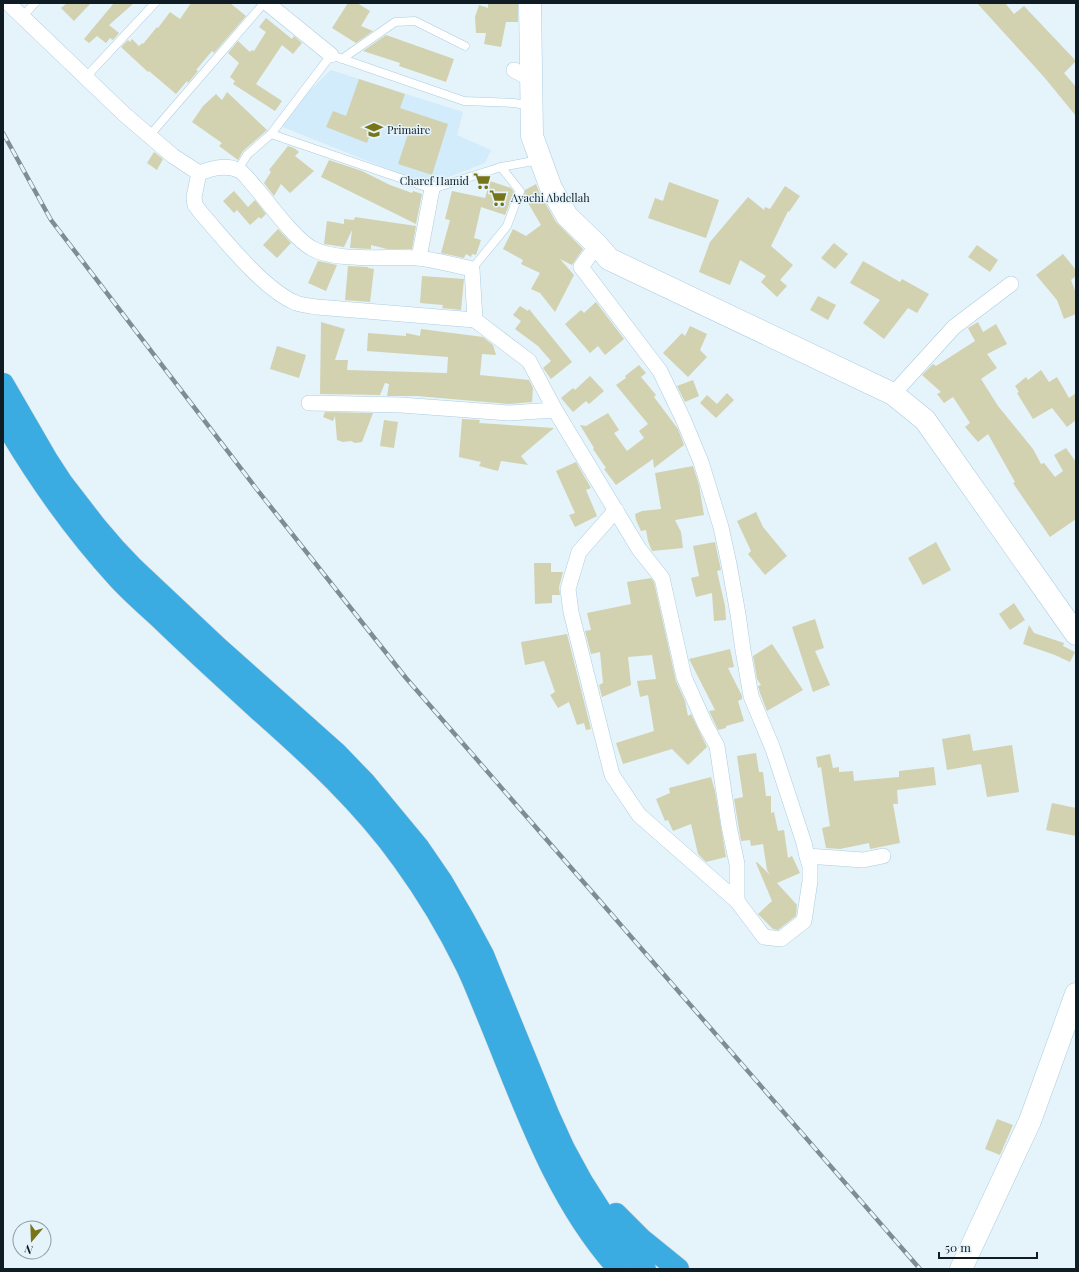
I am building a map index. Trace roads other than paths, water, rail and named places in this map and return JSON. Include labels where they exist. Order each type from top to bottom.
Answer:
[{"type":"highway","points":[[3,384],[62,483],[114,548],[133,568],[223,652],[336,753],[364,783],[418,847],[464,918],[483,955],[548,1114],[564,1149],[582,1182],[603,1215],[645,1269]]},
{"type":"highway","points":[[3,419],[53,498],[83,538],[120,580],[202,658],[322,767],[378,827],[403,860],[427,895],[448,930],[467,967],[530,1118],[565,1193],[586,1227],[619,1269]]},
{"type":"highway","points":[[564,1149],[596,1190],[624,1222],[646,1243],[678,1269]]},
{"type":"main road","points":[[530,3],[522,74],[532,106],[532,136],[542,159],[551,188],[567,216],[597,244],[609,259],[893,394],[925,420],[1076,634]]},
{"type":"main road","points":[[962,1267],[1030,1121],[1076,994]]},
{"type":"street","points":[[8,3],[124,114],[173,156],[199,173]]},
{"type":"street","points":[[267,3],[337,57]]},
{"type":"street","points":[[199,173],[215,168],[227,167],[238,170],[297,237],[312,248],[337,256],[419,258],[472,269],[475,320]]},
{"type":"street","points":[[199,173],[194,197],[195,205],[256,273],[278,293],[297,303],[317,307],[475,320],[529,361],[555,410],[639,549],[662,578],[684,677],[705,724],[717,746],[729,826],[737,864],[737,901]]},
{"type":"street","points":[[419,258],[432,189]]},
{"type":"street","points":[[597,244],[581,267],[660,371],[684,421],[701,462],[721,527],[738,614],[742,650],[751,696],[773,749],[807,856],[810,881],[804,921],[781,939],[764,937],[737,901],[639,815],[612,775],[571,612],[568,589],[579,552],[616,510]]},
{"type":"street","points":[[893,394],[954,327],[1011,284]]},
{"type":"street","points":[[309,403],[400,405],[510,413],[555,410]]},
{"type":"street","points":[[807,856],[863,860],[883,856]]},
{"type":"lane","points":[[22,17],[35,3]]},
{"type":"lane","points":[[86,77],[155,3]]},
{"type":"lane","points":[[150,135],[264,3]]},
{"type":"lane","points":[[238,170],[247,155],[271,134],[337,57],[395,22],[415,21],[465,46]]},
{"type":"lane","points":[[337,57],[464,101],[514,103],[532,106]]},
{"type":"lane","points":[[271,134],[432,189],[501,167],[542,159]]},
{"type":"lane","points":[[472,269],[507,226],[520,191],[501,167]]},
{"type":"railway","points":[[3,133],[51,220],[255,487],[406,678],[920,1269]]},
{"type":"place","name":"Primaire","points":[[374,130]]},
{"type":"place","name":"Charef Hamid","points":[[482,181]]},
{"type":"place","name":"Ayachi Abdellah","points":[[498,198]]}]
